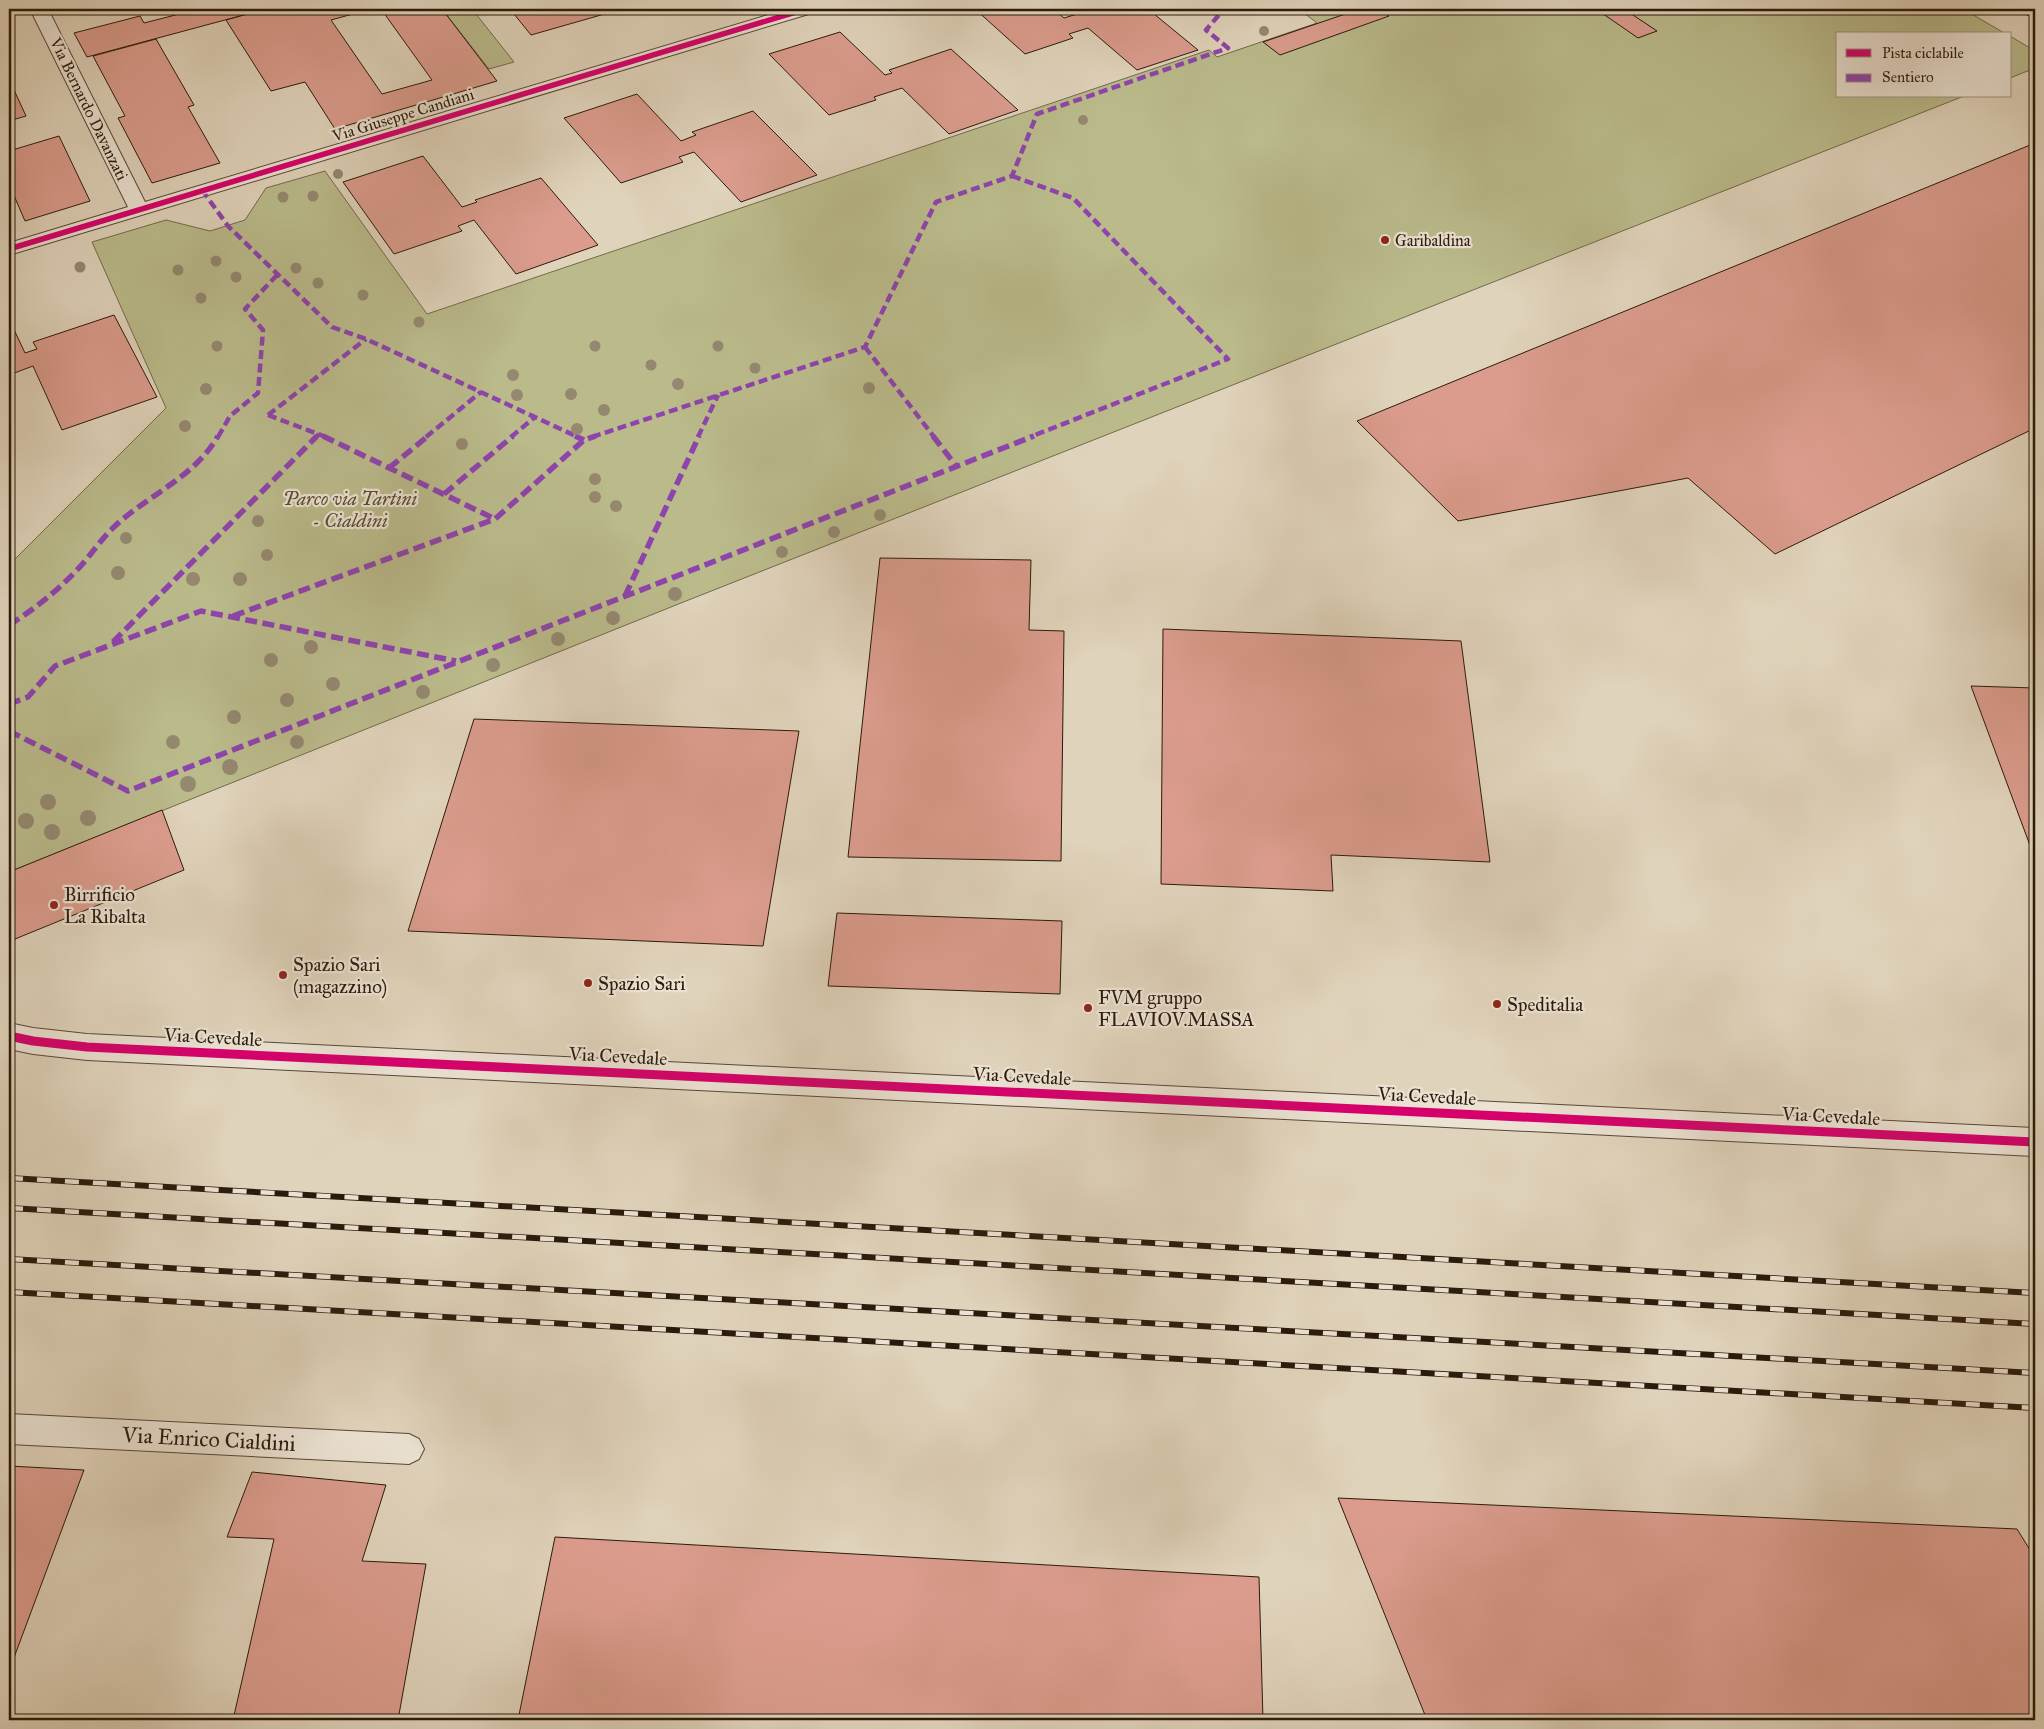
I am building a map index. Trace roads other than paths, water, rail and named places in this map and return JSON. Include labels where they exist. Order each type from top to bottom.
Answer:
[{"type":"street","name":"Via Bernardo Davanzati","points":[[40,9],[139,209]]},
{"type":"street","name":"Via Giuseppe Candiani","points":[[9,249],[806,9]]},
{"type":"street","points":[[2029,9],[2035,12]]},
{"type":"street","name":"Via Cevedale","points":[[9,1036],[33,1042],[87,1047],[2035,1142]]},
{"type":"lane","name":"Via Enrico Cialdini","points":[[9,1429],[409,1449]]},
{"type":"railway","points":[[9,1178],[2035,1293]]},
{"type":"railway","points":[[9,1208],[2035,1324]]},
{"type":"railway","points":[[9,1259],[2035,1373]]},
{"type":"railway","points":[[9,1292],[2035,1408]]},
{"type":"place","name":"Garibaldina","points":[[1385,240]]},
{"type":"place","name":"Birrificio La Ribalta","points":[[54,905]]},
{"type":"place","name":"Spazio Sari (magazzino)","points":[[283,975]]},
{"type":"place","name":"Spazio Sari","points":[[588,983]]},
{"type":"place","name":"Speditalia","points":[[1497,1004]]},
{"type":"place","name":"FVM gruppo FLAVIOV.MASSA","points":[[1088,1008]]},
{"type":"park label","name":"Parco via Tartini - Cialdini","points":[[350,509]]}]
